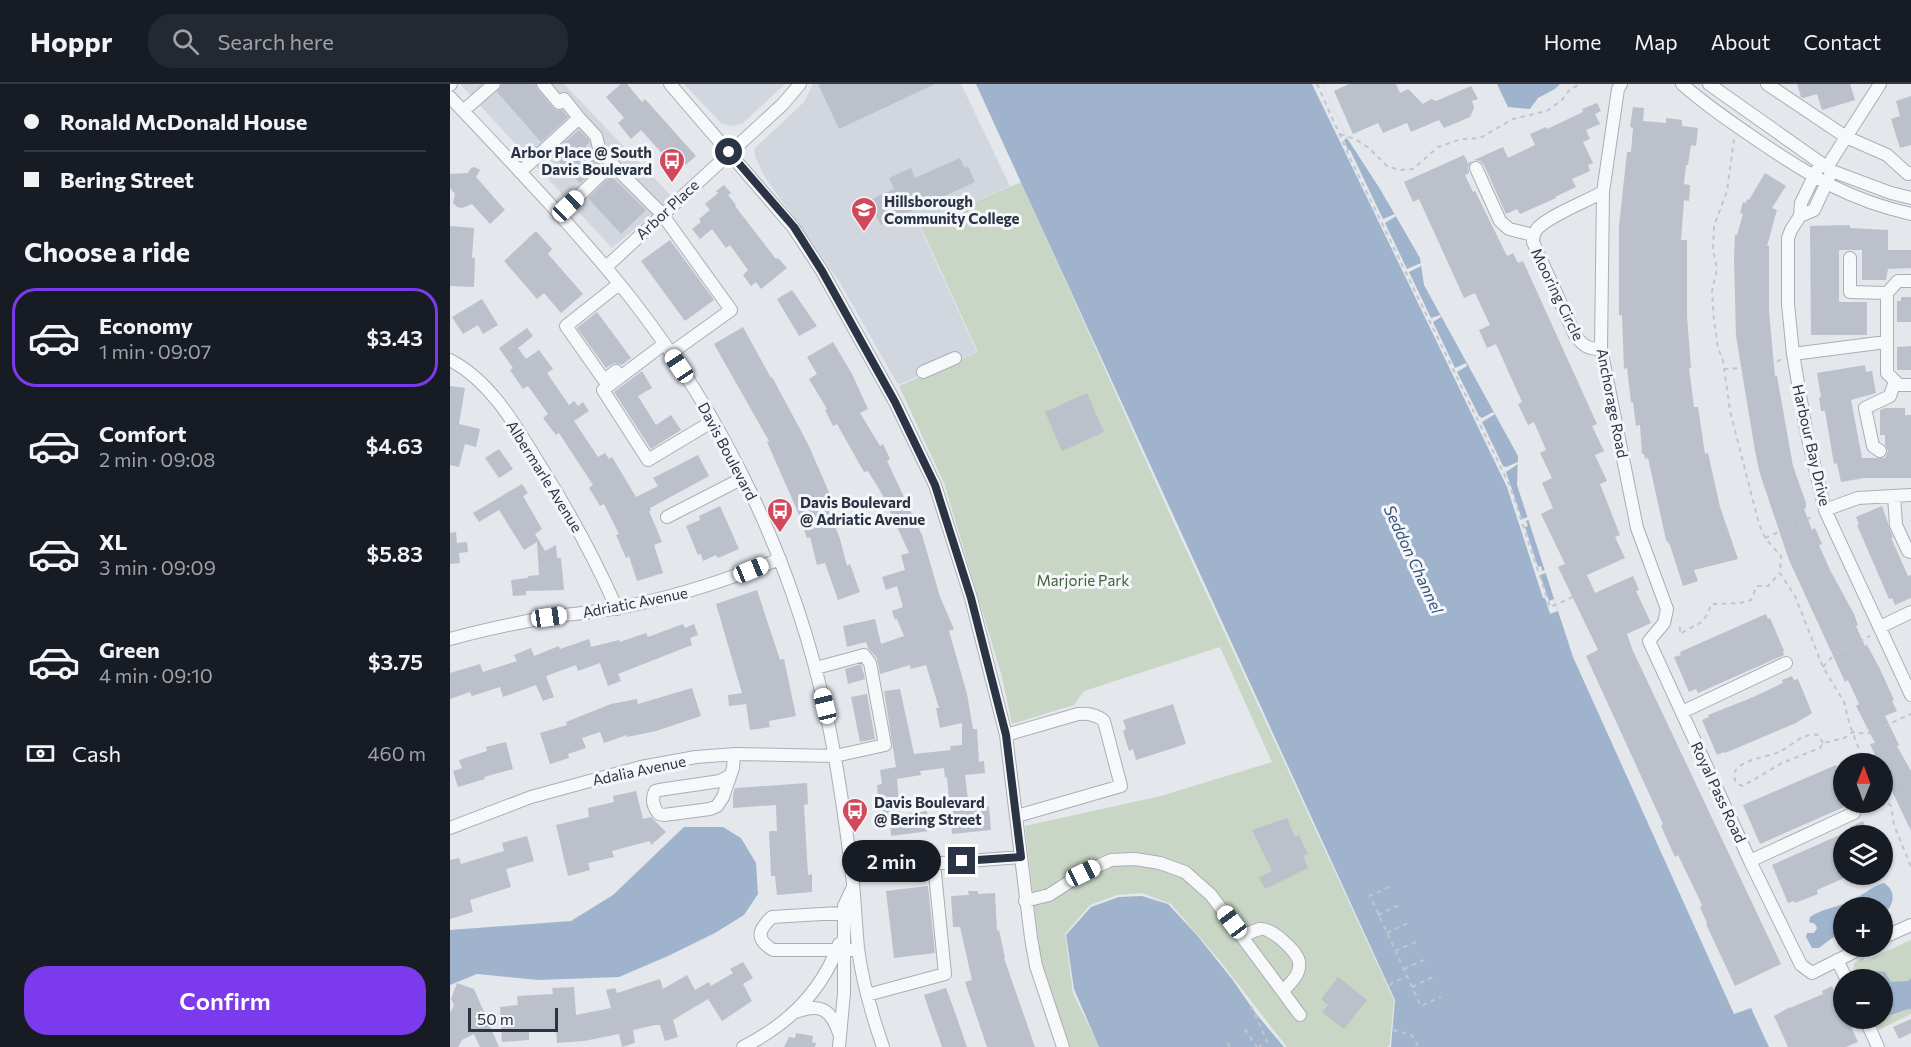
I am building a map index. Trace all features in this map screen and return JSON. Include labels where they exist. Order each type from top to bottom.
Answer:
[{"type":"street","points":[[463,111],[494,84]]},
{"type":"street","points":[[543,84],[559,103],[564,99],[596,136],[599,148],[612,164],[662,214],[731,310],[604,380],[566,326],[619,284]]},
{"type":"street","points":[[669,84],[794,227],[822,271],[895,402],[935,485],[971,598],[1006,735],[1025,901],[1036,966],[1063,1047]]},
{"type":"street","name":"Anchorage Road","points":[[1621,84],[1618,89],[1603,192],[1601,349],[1637,528],[1667,609]]},
{"type":"street","points":[[1682,84],[1735,125],[1813,177],[1868,201],[1911,214]]},
{"type":"street","points":[[1709,84],[1827,167],[1891,193],[1911,198]]},
{"type":"street","points":[[1767,84],[1846,137],[1887,155],[1908,174],[1911,174]]},
{"type":"street","points":[[1827,167],[1880,84]]},
{"type":"street","name":"Arbor Place","points":[[606,267],[783,104],[798,86]]},
{"type":"street","name":"Davis Boulevard","points":[[450,97],[606,267],[665,345],[713,422],[743,478],[780,559],[816,668],[835,756],[851,870],[853,885],[844,906],[850,913]]},
{"type":"street","points":[[520,172],[579,118]]},
{"type":"street","points":[[559,215],[612,164]]},
{"type":"street","name":"Harbour Bay Drive","points":[[1827,167],[1813,177],[1801,203],[1800,216],[1791,230],[1787,247],[1789,321],[1793,354],[1806,430],[1825,510],[1911,695]]},
{"type":"street","name":"Harbour Bay Drive","points":[[1800,216],[1814,210],[1825,183],[1827,167]]},
{"type":"street","points":[[1476,168],[1500,221],[1509,229],[1533,235]]},
{"type":"street","name":"Mooring Circle","points":[[1601,349],[1590,349],[1582,345],[1575,335],[1533,242],[1533,235],[1548,221],[1603,192]]},
{"type":"street","points":[[1850,258],[1850,292],[1887,293]]},
{"type":"street","points":[[1911,281],[1898,281],[1887,293],[1886,342],[1887,373],[1899,385],[1911,385]]},
{"type":"street","points":[[1793,354],[1886,342]]},
{"type":"street","points":[[665,345],[603,390],[648,460],[713,422]]},
{"type":"street","points":[[923,372],[955,358]]},
{"type":"street","name":"Albermarle Avenue","points":[[450,360],[474,375],[493,395],[527,443],[586,543],[617,609]]},
{"type":"street","points":[[1880,451],[1873,446],[1865,408],[1890,396],[1895,381]]},
{"type":"street","points":[[667,517],[743,478]]},
{"type":"street","points":[[1825,510],[1858,498],[1911,495]]},
{"type":"street","points":[[1894,496],[1896,525],[1908,551],[1911,552]]},
{"type":"street","name":"Adriatic Avenue","points":[[450,639],[538,619],[617,609],[719,583],[780,559]]},
{"type":"street","name":"Royal Pass Road","points":[[1667,609],[1664,623],[1649,641],[1750,861],[1801,966],[1812,972],[1837,960]]},
{"type":"street","points":[[1880,627],[1911,612]]},
{"type":"street","name":"Adalia Avenue","points":[[450,828],[531,797],[620,772],[696,758],[734,754],[835,756],[885,745],[870,663],[864,655],[816,668]]},
{"type":"street","points":[[1682,712],[1786,663]]},
{"type":"street","points":[[1006,735],[1078,714],[1099,717],[1104,721],[1121,786],[1017,816]]},
{"type":"street","points":[[729,776],[720,781],[659,790],[654,794],[654,807],[661,815],[714,808],[723,797],[733,768],[734,754]]},
{"type":"street","points":[[1750,861],[1854,813]]},
{"type":"street","points":[[851,870],[1021,857]]},
{"type":"street","points":[[1025,901],[1049,895],[1083,873],[1111,860],[1135,859],[1160,862],[1185,872],[1211,895],[1300,1015]]},
{"type":"street","points":[[867,992],[945,974],[934,863]]},
{"type":"street","points":[[850,913],[772,917],[760,933],[762,941],[773,950],[858,950]]},
{"type":"street","points":[[850,913],[867,992],[883,1047]]},
{"type":"street","points":[[840,1042],[844,993],[840,951],[850,913]]},
{"type":"street","points":[[1893,934],[1911,925]]},
{"type":"street","points":[[1242,936],[1260,929],[1268,929],[1294,951],[1299,962],[1297,975],[1283,991]]},
{"type":"street","points":[[743,1047],[774,1029],[795,1012],[820,983],[840,951]]},
{"type":"street","points":[[1842,969],[1837,960],[1843,957]]},
{"type":"street","points":[[795,1012],[818,1007],[824,1010],[835,1020],[840,1042]]},
{"type":"street","points":[[1870,1029],[1878,1047]]},
{"type":"path","points":[[1317,84],[1510,486],[1550,607],[1582,593]]},
{"type":"path","points":[[1340,134],[1355,139],[1369,148],[1387,166],[1399,170],[1413,169],[1438,147],[1462,139],[1480,138],[1513,119],[1547,111],[1562,100],[1570,89],[1581,84]]},
{"type":"path","points":[[1735,125],[1727,191],[1714,226],[1713,250],[1717,268],[1712,291],[1718,348],[1723,360],[1730,411],[1759,524],[1765,538],[1781,556],[1780,573],[1795,596],[1823,666],[1844,702],[1860,753]]},
{"type":"path","points":[[1724,369],[1746,370],[1754,367],[1774,366],[1793,354]]},
{"type":"path","points":[[1765,538],[1806,518],[1821,514],[1825,510]]},
{"type":"path","points":[[1680,627],[1680,634],[1700,625],[1708,614],[1711,604],[1740,603],[1751,600],[1757,586],[1768,586],[1780,573]]},
{"type":"path","points":[[1823,666],[1833,656],[1867,640],[1880,627]]},
{"type":"path","points":[[1823,743],[1818,735],[1806,735],[1780,752],[1742,764],[1734,772],[1734,779],[1737,784],[1743,786],[1774,767],[1820,748],[1823,743],[1844,738],[1853,732],[1866,734],[1911,714]]},
{"type":"path","points":[[1892,813],[1894,825],[1911,867]]},
{"type":"path","points":[[1389,887],[1370,896],[1412,987],[1421,1006],[1441,997]]},
{"type":"path","points":[[1378,915],[1399,905]]},
{"type":"path","points":[[1387,933],[1408,923]]},
{"type":"path","points":[[1395,951],[1416,942]]},
{"type":"path","points":[[1404,969],[1424,960]]},
{"type":"path","points":[[1389,985],[1407,976]]},
{"type":"path","points":[[1412,987],[1433,977]]},
{"type":"path","points":[[1245,1029],[1258,1047],[1267,1041],[1251,1006]]},
{"type":"path","points":[[1393,1030],[1411,1035],[1419,1047]]},
{"type":"path","points":[[1227,1043],[1230,1047]]},
{"type":"shaded area","points":[[460,84],[564,84],[672,197],[612,248]]},
{"type":"shaded area","points":[[684,84],[785,84],[742,124],[732,126],[722,124]]},
{"type":"shaded area","name":"Hillsborough Community College","points":[[813,84],[961,84],[1010,186],[919,225],[977,352],[900,384],[897,383],[839,281],[764,176],[754,149],[804,102]]},
{"type":"green space","name":"Marjorie Park","points":[[1021,182],[1173,521],[1394,1000],[1390,1044],[1387,1047],[1287,1047],[1220,961],[1171,904],[1142,893],[1117,895],[1090,905],[1065,934],[1073,993],[1099,1047],[1070,1047],[1041,965],[1025,826],[1161,796],[1272,762],[1220,647],[1084,691],[1074,705],[1012,724],[1002,677],[944,483],[899,386],[978,352],[920,225]]},
{"type":"green space","points":[[1911,940],[1911,1014],[1893,1023],[1893,969],[1853,969],[1854,964],[1861,957],[1865,961],[1874,957],[1893,957],[1893,948]]},
{"type":"water","name":"Seddon Channel","points":[[976,84],[1322,84],[1347,138],[1420,258],[1424,285],[1518,456],[1517,485],[1573,657],[1734,1014],[1751,1008],[1769,1047],[1391,1047],[1395,1000]]},
{"type":"water","points":[[1497,84],[1560,84],[1538,98],[1530,109],[1508,107]]},
{"type":"water","points":[[684,827],[723,827],[741,838],[756,863],[758,894],[744,915],[715,933],[619,977],[538,980],[477,974],[450,985],[450,930],[571,921],[613,895]]},
{"type":"water","points":[[1886,885],[1892,897],[1858,897],[1874,887]]},
{"type":"water","points":[[1142,896],[1168,904],[1196,934],[1284,1047],[1099,1047],[1074,989],[1066,935],[1091,907],[1119,897]]},
{"type":"water","points":[[1833,907],[1833,938],[1819,948],[1812,948],[1806,937],[1807,933],[1814,933],[1817,928],[1815,924],[1809,922],[1810,917]]},
{"type":"water","points":[[1911,978],[1911,1009],[1893,1014],[1893,982],[1908,981]]},
{"type":"pier","points":[[1312,84],[1322,84],[1347,138],[1344,140],[1348,150],[1383,219],[1395,214],[1396,216],[1385,223],[1407,269],[1421,263],[1421,266],[1409,272],[1431,318],[1440,315],[1441,317],[1433,322],[1455,368],[1466,363],[1467,366],[1457,372],[1479,416],[1482,418],[1493,412],[1495,414],[1482,422],[1503,466],[1518,462],[1506,472],[1522,519],[1528,517],[1526,521],[1528,526],[1525,527],[1538,567],[1541,566],[1542,571],[1545,570],[1546,573],[1540,575],[1549,601],[1554,599],[1558,611],[1550,614],[1507,487]]},
{"type":"building","points":[[502,84],[535,84],[553,108],[557,111],[562,110],[568,117],[541,142],[497,92]]},
{"type":"building","points":[[621,84],[627,84],[642,102],[645,99],[696,156],[678,171],[641,130],[631,139],[618,123],[624,118],[606,97]]},
{"type":"building","points":[[818,84],[935,84],[839,129]]},
{"type":"building","points":[[1349,84],[1396,84],[1400,93],[1408,89],[1423,104],[1431,99],[1436,101],[1471,86],[1478,99],[1472,101],[1474,108],[1470,117],[1444,128],[1439,120],[1411,132],[1407,123],[1383,133],[1378,123],[1353,134],[1334,91]]},
{"type":"building","points":[[1797,84],[1850,84],[1855,100],[1822,110],[1817,94],[1801,97]]},
{"type":"building","points":[[1911,96],[1911,145],[1900,148],[1891,119],[1900,116],[1896,101]]},
{"type":"building","points":[[1597,103],[1601,111],[1595,114],[1600,124],[1586,130],[1590,139],[1583,142],[1593,163],[1588,165],[1590,171],[1572,179],[1576,187],[1556,198],[1520,214],[1517,209],[1506,214],[1484,165],[1474,160],[1503,147],[1508,158],[1535,145],[1530,134],[1546,127],[1547,129]]},
{"type":"building","points":[[1633,107],[1644,108],[1643,121],[1666,123],[1666,118],[1682,120],[1682,126],[1698,128],[1696,146],[1691,145],[1688,165],[1686,165],[1684,184],[1690,185],[1689,201],[1684,200],[1681,240],[1687,240],[1687,316],[1691,368],[1689,368],[1694,407],[1698,407],[1705,454],[1708,453],[1720,507],[1738,559],[1694,570],[1698,581],[1683,586],[1670,545],[1666,540],[1648,458],[1645,459],[1642,454],[1640,425],[1636,426],[1627,368],[1624,369],[1622,315],[1619,315],[1619,226],[1627,152],[1631,152],[1633,128],[1630,127]]},
{"type":"building","points":[[579,130],[589,140],[586,146],[601,163],[580,183],[551,154]]},
{"type":"building","points":[[1464,155],[1468,163],[1472,161],[1468,167],[1469,173],[1465,175],[1473,192],[1475,191],[1507,256],[1513,253],[1518,263],[1523,261],[1597,424],[1592,426],[1604,451],[1595,455],[1607,481],[1600,484],[1620,535],[1615,537],[1625,558],[1587,575],[1595,593],[1633,576],[1639,590],[1636,591],[1651,623],[1627,634],[1633,651],[1781,964],[1735,986],[1706,924],[1700,907],[1702,905],[1678,855],[1675,857],[1661,826],[1663,824],[1586,656],[1598,650],[1558,567],[1565,564],[1541,514],[1553,508],[1542,483],[1552,478],[1540,453],[1546,450],[1534,422],[1528,425],[1518,404],[1522,402],[1496,344],[1487,348],[1479,330],[1490,325],[1475,293],[1464,298],[1419,199],[1413,202],[1404,182]]},
{"type":"building","points":[[960,158],[965,168],[968,166],[975,182],[881,225],[874,212],[878,210],[872,199],[894,189],[889,178],[911,168],[915,178]]},
{"type":"building","points":[[475,167],[480,170],[476,177],[505,210],[490,224],[472,204],[462,208],[453,203],[455,194],[450,188],[450,174],[468,173],[471,168]]},
{"type":"building","points":[[1765,173],[1786,186],[1772,208],[1777,210],[1767,246],[1769,246],[1769,311],[1775,376],[1777,376],[1793,466],[1806,503],[1804,509],[1812,530],[1815,528],[1822,544],[1819,545],[1830,570],[1854,614],[1858,625],[1856,626],[1865,646],[1867,645],[1879,667],[1894,700],[1892,701],[1897,711],[1885,716],[1899,745],[1897,746],[1911,771],[1911,831],[1893,793],[1893,753],[1874,753],[1870,744],[1875,743],[1856,706],[1859,704],[1848,680],[1845,682],[1789,560],[1760,474],[1736,336],[1735,235],[1737,235],[1743,214],[1740,213],[1743,202],[1746,203],[1747,199],[1749,200]]},
{"type":"building","points":[[611,176],[646,210],[621,234],[588,198]]},
{"type":"building","points":[[724,185],[731,193],[728,195],[735,206],[776,259],[778,258],[787,268],[761,289],[756,282],[751,286],[743,275],[748,270],[730,245],[726,248],[712,229],[700,239],[692,229],[710,210],[705,204]]},
{"type":"building","points":[[1850,225],[1850,228],[1888,230],[1888,250],[1911,250],[1911,268],[1888,269],[1886,280],[1862,280],[1862,250],[1839,250],[1839,302],[1867,302],[1867,335],[1811,335],[1810,226]]},
{"type":"building","points":[[450,226],[474,228],[472,258],[475,258],[474,287],[450,286]]},
{"type":"building","points":[[536,231],[552,249],[548,254],[583,294],[561,313],[544,293],[537,299],[504,261]]},
{"type":"building","points":[[670,240],[714,300],[685,321],[641,261]]},
{"type":"building","points":[[792,290],[817,326],[799,336],[777,299]]},
{"type":"building","points":[[1901,297],[1911,297],[1911,322],[1897,322],[1897,301],[1901,301]]},
{"type":"building","points":[[482,299],[498,325],[483,334],[478,325],[463,334],[452,317]]},
{"type":"building","points":[[597,312],[631,358],[622,365],[614,363],[606,368],[577,328]]},
{"type":"building","points":[[743,327],[808,444],[831,497],[825,500],[840,539],[847,566],[850,564],[860,592],[838,600],[825,563],[817,565],[810,537],[807,538],[767,442],[769,441],[714,344]]},
{"type":"building","points":[[527,328],[533,336],[518,348],[526,359],[539,350],[553,369],[547,373],[569,405],[574,401],[578,406],[583,402],[589,411],[574,421],[598,457],[605,453],[609,459],[612,457],[636,497],[658,486],[653,478],[698,455],[709,476],[650,508],[651,511],[649,511],[662,542],[654,545],[663,573],[637,581],[629,556],[626,558],[616,535],[619,534],[604,504],[600,506],[589,488],[593,485],[559,433],[556,435],[543,418],[548,414],[528,386],[523,389],[510,370],[513,368],[499,348]]},
{"type":"building","points":[[833,342],[852,374],[868,409],[860,413],[880,446],[883,444],[890,459],[887,461],[922,535],[940,597],[954,629],[949,631],[967,694],[973,729],[977,729],[979,762],[984,761],[985,773],[965,775],[969,808],[989,806],[991,830],[952,834],[947,777],[945,778],[944,768],[920,771],[921,775],[897,779],[900,815],[927,811],[929,831],[891,836],[890,818],[880,819],[877,785],[882,784],[880,770],[896,767],[884,691],[900,689],[914,754],[951,750],[950,746],[962,745],[962,723],[940,728],[936,708],[939,708],[926,665],[911,669],[910,665],[880,674],[877,658],[866,642],[847,647],[843,626],[875,619],[881,644],[904,636],[892,611],[903,607],[897,586],[886,590],[882,577],[905,570],[901,555],[909,553],[882,494],[868,471],[864,472],[837,424],[833,426],[825,410],[827,409],[809,379],[817,374],[807,357]]},
{"type":"building","points":[[1911,346],[1911,370],[1897,370],[1897,347]]},
{"type":"building","points":[[1865,365],[1866,372],[1872,371],[1876,393],[1851,400],[1862,458],[1885,458],[1888,451],[1885,445],[1885,435],[1880,435],[1880,410],[1905,408],[1905,415],[1911,415],[1911,478],[1864,478],[1841,482],[1837,463],[1834,464],[1825,411],[1821,411],[1817,373]]},
{"type":"building","points":[[642,371],[652,388],[638,396],[656,425],[671,415],[681,430],[651,449],[614,392]]},
{"type":"building","points":[[450,386],[465,388],[459,424],[480,429],[476,447],[465,444],[459,467],[450,465]]},
{"type":"building","points":[[1087,393],[1104,432],[1062,451],[1045,412]]},
{"type":"building","points":[[499,449],[513,469],[499,478],[485,458]]},
{"type":"building","points":[[522,484],[528,493],[523,496],[542,529],[535,534],[545,551],[556,545],[557,558],[561,558],[564,590],[526,591],[526,595],[513,596],[511,580],[539,575],[537,542],[524,550],[499,510],[479,522],[473,513]]},
{"type":"building","points":[[720,506],[739,549],[718,558],[716,555],[703,561],[701,554],[698,555],[686,526],[700,520],[699,516]]},
{"type":"building","points":[[1882,506],[1893,538],[1891,538],[1908,576],[1911,575],[1911,598],[1895,605],[1892,598],[1889,599],[1857,525],[1859,524],[1856,517]]},
{"type":"building","points":[[456,532],[457,543],[467,542],[468,552],[459,553],[460,563],[450,564],[450,533]]},
{"type":"building","points":[[757,590],[780,660],[784,659],[796,716],[769,721],[770,727],[750,730],[746,704],[729,706],[728,695],[742,693],[716,604]]},
{"type":"building","points":[[1766,614],[1768,619],[1770,618],[1784,655],[1698,693],[1696,689],[1689,692],[1674,657],[1681,655],[1680,652]]},
{"type":"building","points":[[683,624],[685,628],[694,624],[698,635],[690,638],[692,645],[618,674],[621,681],[608,686],[600,663],[578,671],[576,665],[546,676],[554,697],[543,701],[536,685],[503,697],[500,687],[472,696],[470,692],[450,699],[450,673],[480,664],[483,672],[517,661],[514,655],[531,648],[534,656],[559,646],[560,649],[589,639],[591,647],[619,640],[620,642],[646,633],[648,637]]},
{"type":"building","points":[[861,664],[865,679],[848,684],[845,669]]},
{"type":"building","points":[[1792,676],[1794,680],[1798,679],[1812,713],[1796,723],[1717,755],[1702,720],[1709,717],[1708,715],[1783,683],[1782,680]]},
{"type":"building","points":[[692,688],[701,716],[656,731],[627,737],[627,735],[604,743],[600,732],[582,738],[586,748],[568,754],[569,758],[550,764],[540,733],[567,725],[566,722],[611,704],[637,699],[638,704]]},
{"type":"building","points":[[867,694],[875,739],[860,742],[851,697]]},
{"type":"building","points":[[1173,704],[1186,744],[1136,760],[1133,749],[1129,751],[1123,731],[1126,729],[1123,720]]},
{"type":"building","points":[[506,742],[513,769],[458,787],[453,771],[462,768],[459,760],[487,751],[486,747]]},
{"type":"building","points":[[1833,766],[1833,812],[1760,844],[1743,805]]},
{"type":"building","points":[[807,783],[808,804],[804,805],[808,875],[812,874],[812,892],[777,895],[775,876],[771,876],[769,831],[777,831],[776,805],[733,808],[733,794],[735,788]]},
{"type":"building","points":[[636,791],[643,819],[651,817],[666,832],[651,845],[650,841],[612,851],[614,857],[588,863],[590,870],[568,876],[556,825],[589,817],[588,808],[614,802],[613,796]]},
{"type":"building","points":[[1287,818],[1295,837],[1299,835],[1308,854],[1303,856],[1308,868],[1265,889],[1259,877],[1272,871],[1252,830]]},
{"type":"building","points":[[527,836],[534,861],[506,869],[511,887],[470,900],[473,912],[450,919],[450,860],[459,858],[461,864],[504,851],[502,843]]},
{"type":"building","points":[[1833,838],[1833,883],[1817,890],[1818,894],[1795,903],[1794,901],[1788,903],[1772,865]]},
{"type":"building","points":[[928,886],[935,953],[894,958],[886,891]]},
{"type":"building","points":[[968,891],[978,891],[978,894],[995,893],[997,931],[999,930],[1004,958],[1035,1047],[987,1047],[965,982],[972,980],[960,927],[953,927],[951,896],[969,895]]},
{"type":"building","points":[[743,962],[753,978],[743,984],[752,1001],[722,1021],[708,999],[673,1020],[678,1037],[665,1041],[660,1025],[655,1025],[633,1030],[635,1043],[622,1047],[619,1034],[584,1041],[557,1043],[556,1029],[529,1031],[529,1040],[502,1042],[500,1007],[518,1005],[517,996],[553,994],[552,988],[574,987],[576,1015],[611,1008],[606,990],[615,988],[617,993],[660,979],[663,989],[687,975],[695,990],[709,982],[711,986],[733,973],[730,969]]},
{"type":"building","points":[[1338,977],[1367,1000],[1344,1029],[1322,1012],[1328,1005],[1321,999]]},
{"type":"building","points":[[457,983],[474,989],[499,1047],[480,1047],[474,1034],[462,1040],[458,1047],[450,1047],[450,1013],[454,1005],[451,999]]},
{"type":"building","points":[[1832,986],[1833,988],[1833,1029],[1852,1029],[1858,1042],[1846,1047],[1788,1047],[1774,1016],[1823,994],[1822,991]]},
{"type":"building","points":[[946,988],[967,1047],[942,1047],[924,995]]},
{"type":"building","points":[[1911,1019],[1911,1033],[1899,1039],[1893,1027]]},
{"type":"building","points":[[796,1033],[813,1036],[812,1042],[816,1043],[815,1047],[784,1047],[789,1037],[795,1038]]},
{"type":"place","name":"Arbor Place @ South Davis Boulevard","points":[[672,184]]},
{"type":"place","name":"Hillsborough Community College","points":[[864,233]]},
{"type":"place","name":"Davis Boulevard @ Adriatic Avenue","points":[[780,534]]},
{"type":"place","name":"Davis Boulevard @ Bering Street","points":[[855,834]]},
{"type":"route","points":[[729,152],[794,227],[822,271],[895,402],[935,485],[971,598],[1006,735],[1021,857],[962,861]]}]
